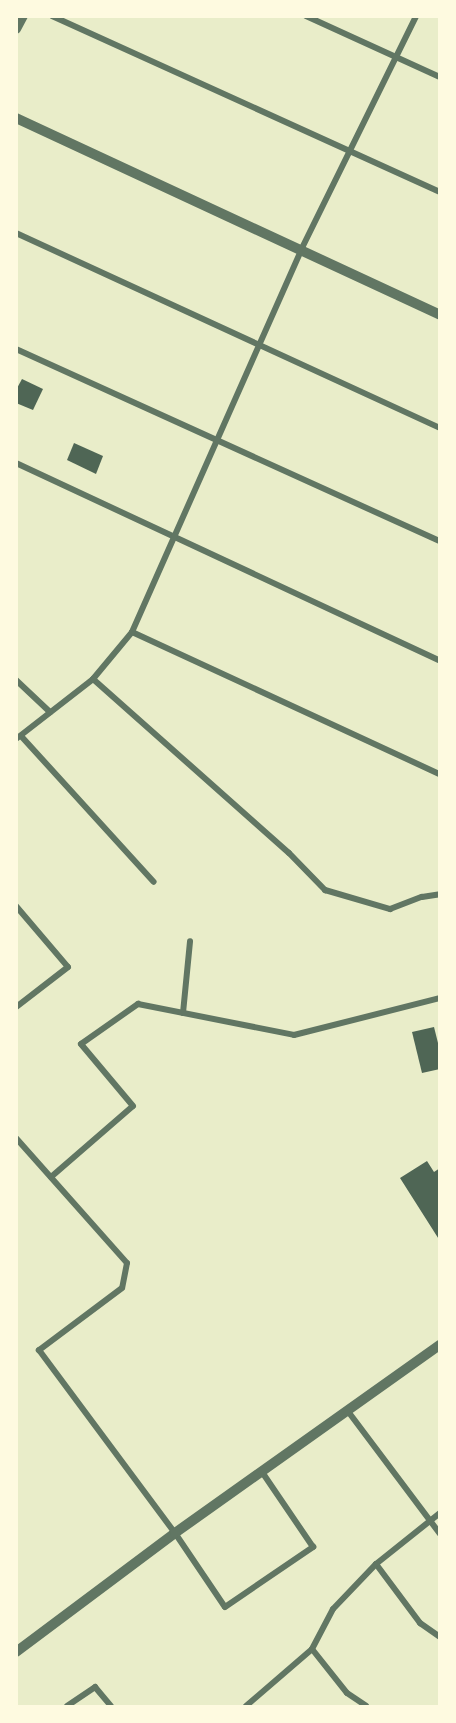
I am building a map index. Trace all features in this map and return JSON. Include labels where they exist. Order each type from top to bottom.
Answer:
[{"type":"street","points":[[16,29],[23,16]]},
{"type":"street","points":[[52,16],[440,192]]},
{"type":"street","points":[[306,16],[440,77]]},
{"type":"street","points":[[154,882],[19,737],[93,679],[132,632],[172,537],[301,250],[416,16]]},
{"type":"street","points":[[16,118],[440,315]]},
{"type":"street","points":[[16,233],[440,428]]},
{"type":"street","points":[[16,349],[440,541]]},
{"type":"street","points":[[16,463],[440,661]]},
{"type":"street","points":[[132,632],[440,774]]},
{"type":"street","points":[[93,679],[289,853],[325,890],[390,909],[422,897],[440,894]]},
{"type":"street","points":[[16,680],[50,712]]},
{"type":"street","points":[[16,906],[68,967],[16,1007]]},
{"type":"street","points":[[183,1012],[190,941]]},
{"type":"street","points":[[51,1177],[133,1106],[81,1044],[138,1004],[294,1035],[440,998]]},
{"type":"street","points":[[16,1138],[127,1263],[122,1288],[39,1350],[175,1533],[225,1607],[313,1546],[262,1472]]},
{"type":"street","points":[[16,1652],[175,1533],[440,1346]]},
{"type":"street","points":[[347,1410],[440,1534]]},
{"type":"street","points":[[246,1707],[312,1649],[333,1609],[376,1564],[440,1513]]},
{"type":"street","points":[[376,1564],[420,1623],[440,1637]]},
{"type":"street","points":[[312,1649],[347,1693],[366,1707]]},
{"type":"street","points":[[67,1707],[95,1687],[111,1707]]},
{"type":"building","points":[[22,379],[43,389],[33,410],[16,403],[16,390]]},
{"type":"building","points":[[74,443],[103,456],[96,474],[67,460]]},
{"type":"building","points":[[434,1027],[440,1051],[440,1069],[422,1073],[412,1032]]},
{"type":"building","points":[[427,1161],[434,1172],[440,1168],[440,1241],[400,1178]]}]
